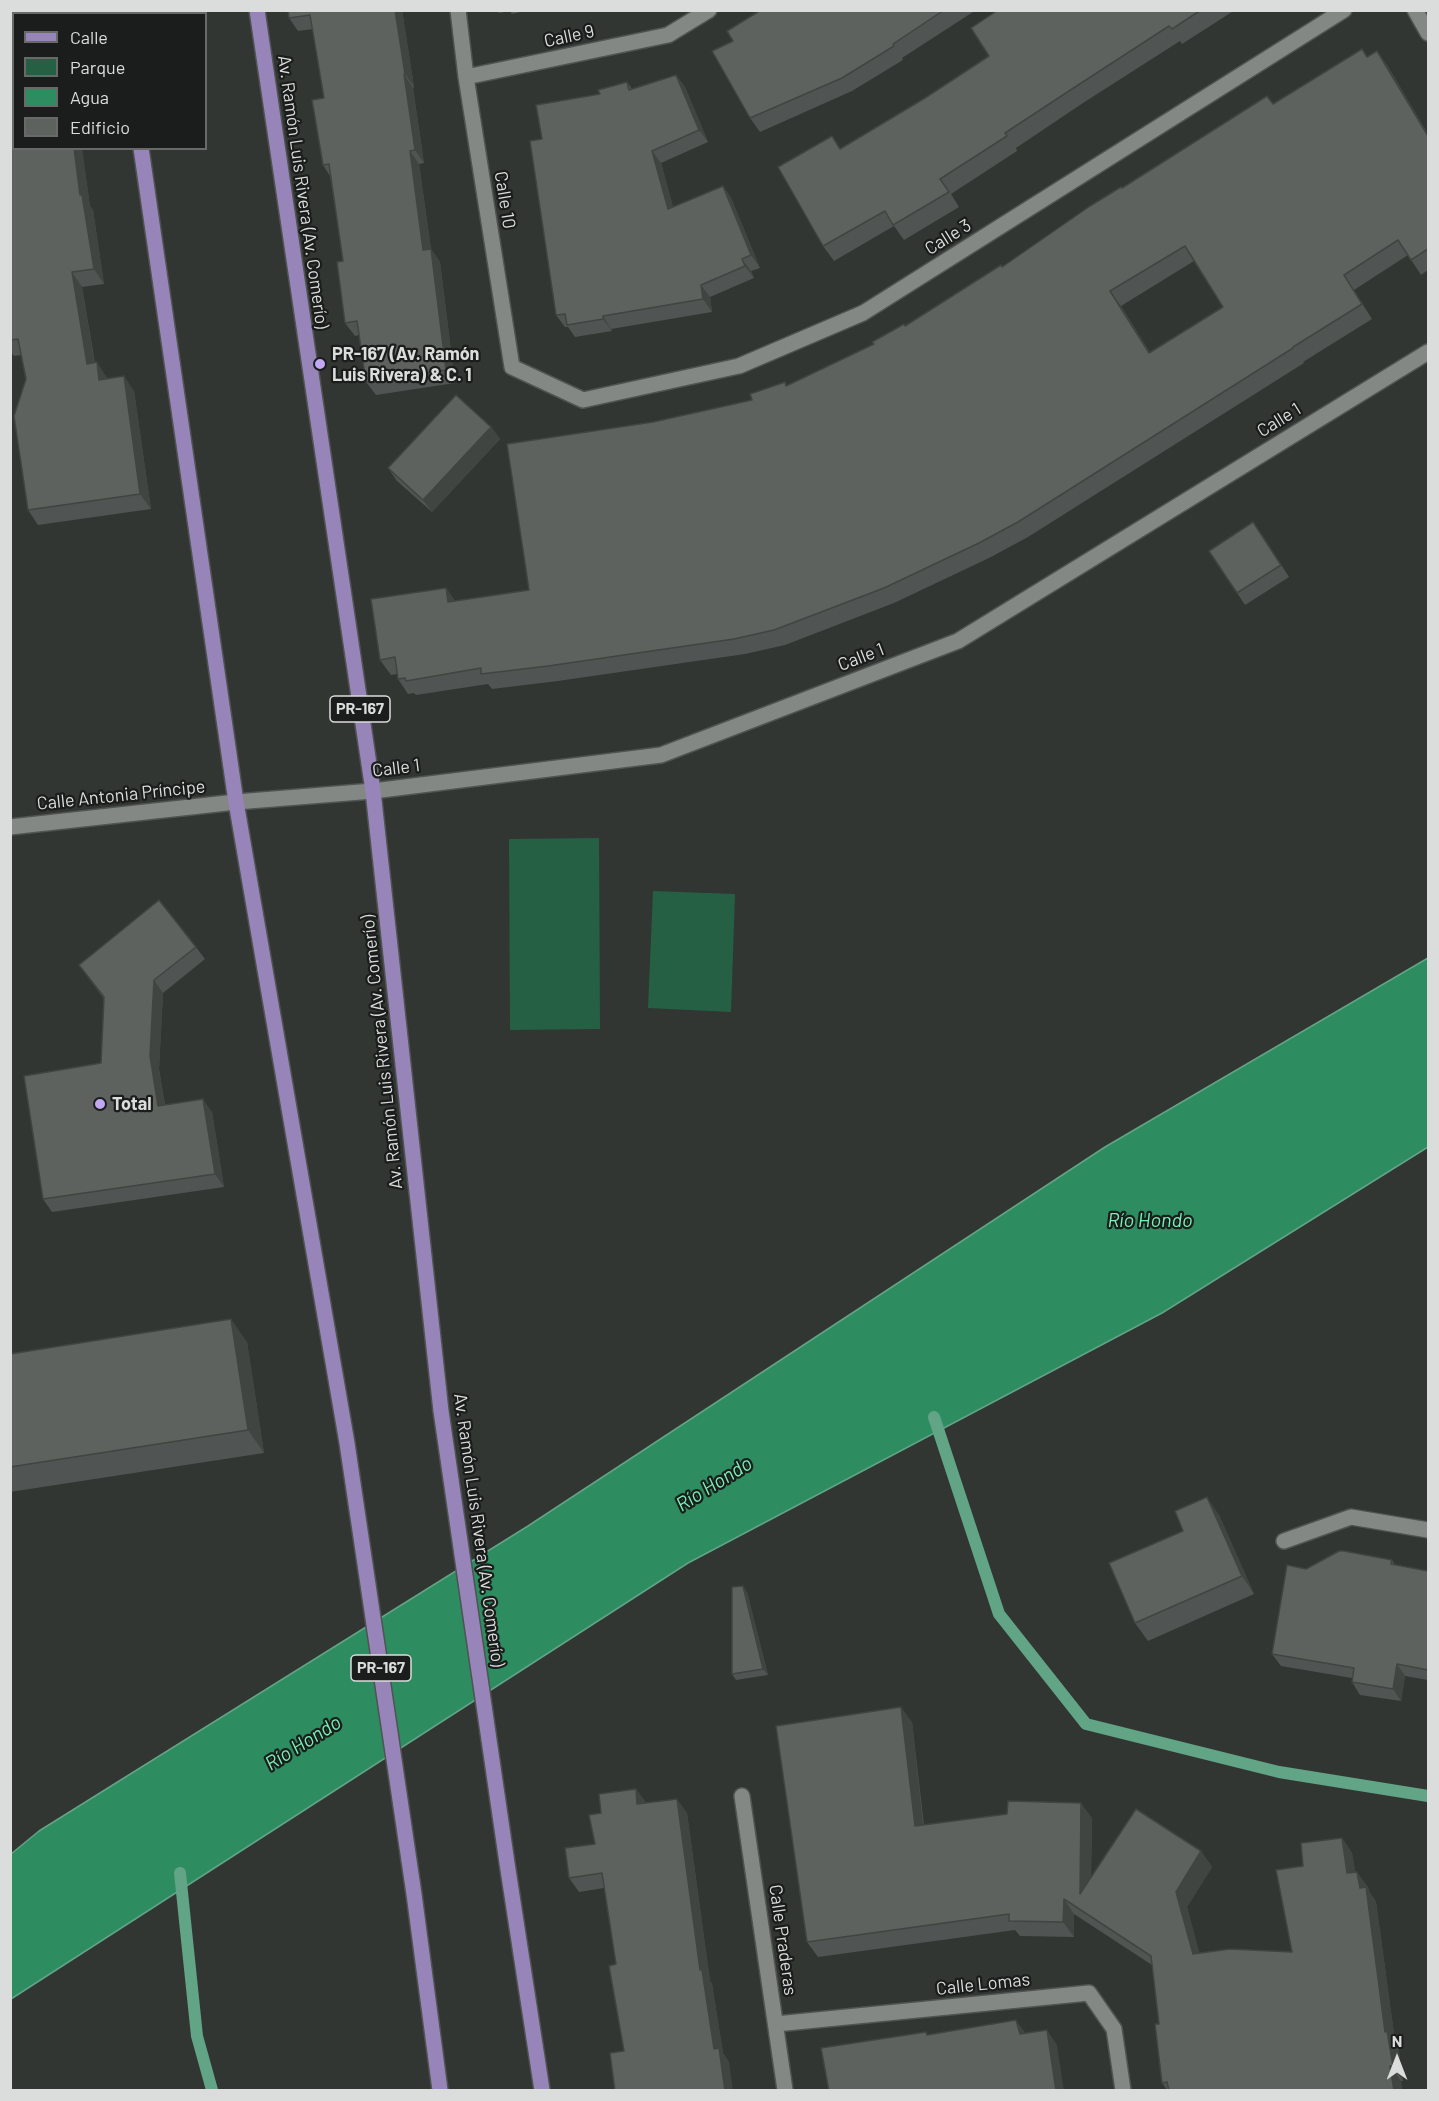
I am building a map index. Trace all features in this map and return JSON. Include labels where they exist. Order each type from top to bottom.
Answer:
[{"type":"main road","name":"Av. Ramón Luis Rivera (Av. Comerío)","points":[[257,10],[372,791],[441,1411],[542,2091]]},
{"type":"main road","name":"PR-167","points":[[141,150],[236,802],[347,1443],[414,1894],[440,2091]]},
{"type":"street","name":"Calle 10","points":[[458,10],[466,77],[512,367],[539,380]]},
{"type":"street","name":"Calle 9","points":[[466,77],[668,35],[709,10]]},
{"type":"street","name":"Calle 3","points":[[539,380],[583,400],[739,366],[863,314],[1344,10]]},
{"type":"street","points":[[1414,10],[1428,33]]},
{"type":"street","name":"Calle 1","points":[[236,802],[372,791],[661,755],[958,641],[1428,351]]},
{"type":"street","name":"Calle Antonia Príncipe","points":[[10,827],[236,802]]},
{"type":"street","points":[[1284,1541],[1351,1517],[1428,1530]]},
{"type":"street","name":"Calle Praderas","points":[[742,1796],[786,2091]]},
{"type":"street","name":"Calle Lomas","points":[[776,2024],[1089,1993],[1114,2030],[1123,2091]]},
{"type":"green space","points":[[599,838],[600,1029],[510,1030],[509,839]]},
{"type":"green space","points":[[653,891],[735,894],[731,1012],[648,1008]]},
{"type":"water","name":"Río Hondo","points":[[1428,958],[1428,1147],[1162,1313],[688,1563],[11,1999],[11,1854],[39,1831],[528,1526],[1105,1147]]},
{"type":"building","points":[[10,10],[54,10],[54,12],[12,12],[12,150],[74,150],[94,269],[72,272],[87,364],[97,362],[99,380],[124,376],[140,494],[28,510],[14,416],[26,379],[18,339],[10,340]]},
{"type":"building","points":[[288,10],[395,10],[415,150],[410,151],[423,250],[431,249],[446,370],[366,382],[357,321],[345,323],[337,262],[343,261],[329,164],[323,165],[312,100],[324,98],[310,15],[289,18]]},
{"type":"building","points":[[761,10],[944,10],[893,44],[894,46],[842,78],[750,118],[712,51],[733,41],[727,31]]},
{"type":"building","points":[[998,10],[1201,10],[1172,29],[1169,26],[1005,133],[1007,136],[940,179],[949,192],[893,225],[885,211],[823,246],[778,167],[832,136],[840,149],[989,56],[971,28]]},
{"type":"building","points":[[1362,49],[1367,57],[1377,51],[1428,136],[1428,249],[1411,260],[1398,240],[1344,275],[1362,304],[1018,522],[884,588],[774,630],[734,639],[481,674],[481,668],[406,681],[405,678],[398,679],[395,657],[380,660],[371,599],[446,588],[448,602],[529,590],[507,444],[653,422],[752,400],[750,394],[785,382],[786,386],[874,344],[872,342],[904,324],[905,326],[1001,265],[1002,267],[1090,206],[1267,96],[1273,104]],"holes":[[[1185,246],[1223,307],[1149,353],[1110,291]]]},
{"type":"building","points":[[676,75],[699,130],[652,151],[668,209],[723,186],[751,255],[742,259],[745,266],[701,285],[703,299],[603,316],[603,319],[567,325],[565,314],[556,315],[530,141],[542,139],[536,105],[600,94],[598,90],[627,82],[629,90]]},
{"type":"building","points":[[456,395],[491,427],[423,500],[388,468]]},
{"type":"building","points":[[1253,522],[1281,565],[1237,593],[1209,551]]},
{"type":"building","points":[[159,900],[196,947],[154,980],[150,1056],[158,1106],[203,1099],[215,1174],[43,1199],[24,1076],[101,1063],[104,997],[79,965]]},
{"type":"building","points":[[231,1319],[248,1430],[10,1467],[10,1354]]},
{"type":"building","points":[[1207,1497],[1242,1576],[1135,1623],[1109,1563],[1183,1531],[1175,1511]]},
{"type":"building","points":[[1339,1551],[1392,1560],[1391,1564],[1428,1571],[1428,1670],[1397,1664],[1393,1689],[1352,1682],[1354,1668],[1272,1654],[1287,1565],[1306,1569]]},
{"type":"building","points":[[743,1586],[763,1669],[732,1674],[732,1587]]},
{"type":"building","points":[[901,1707],[915,1826],[1007,1814],[1008,1801],[1081,1803],[1080,1894],[1136,1809],[1201,1851],[1176,1892],[1193,1954],[1230,1949],[1292,1952],[1276,1870],[1303,1866],[1301,1843],[1342,1838],[1347,1873],[1357,1872],[1360,1888],[1366,1887],[1385,2032],[1387,2031],[1393,2066],[1390,2066],[1394,2091],[1169,2091],[1167,2082],[1162,2083],[1155,2024],[1159,2024],[1151,1956],[1064,1899],[1063,1922],[1009,1921],[1009,1914],[807,1942],[776,1726]]},
{"type":"building","points":[[636,1789],[637,1804],[677,1799],[700,1970],[702,1970],[714,2049],[719,2048],[725,2091],[615,2091],[610,2053],[624,2051],[609,1966],[616,1964],[602,1873],[569,1878],[565,1848],[595,1844],[589,1815],[601,1813],[599,1794]]},
{"type":"building","points":[[1016,2020],[1020,2034],[1047,2030],[1056,2091],[829,2091],[821,2048],[926,2032],[927,2035]]},
{"type":"waterway","points":[[934,1417],[999,1614],[1086,1724],[1279,1772],[1428,1796]]},
{"type":"waterway","points":[[180,1873],[197,2036],[212,2090]]},
{"type":"place","name":"PR-167 (Av. Ramón Luis Rivera) & C. 1","points":[[320,364]]},
{"type":"place","name":"Total","points":[[100,1104]]}]
